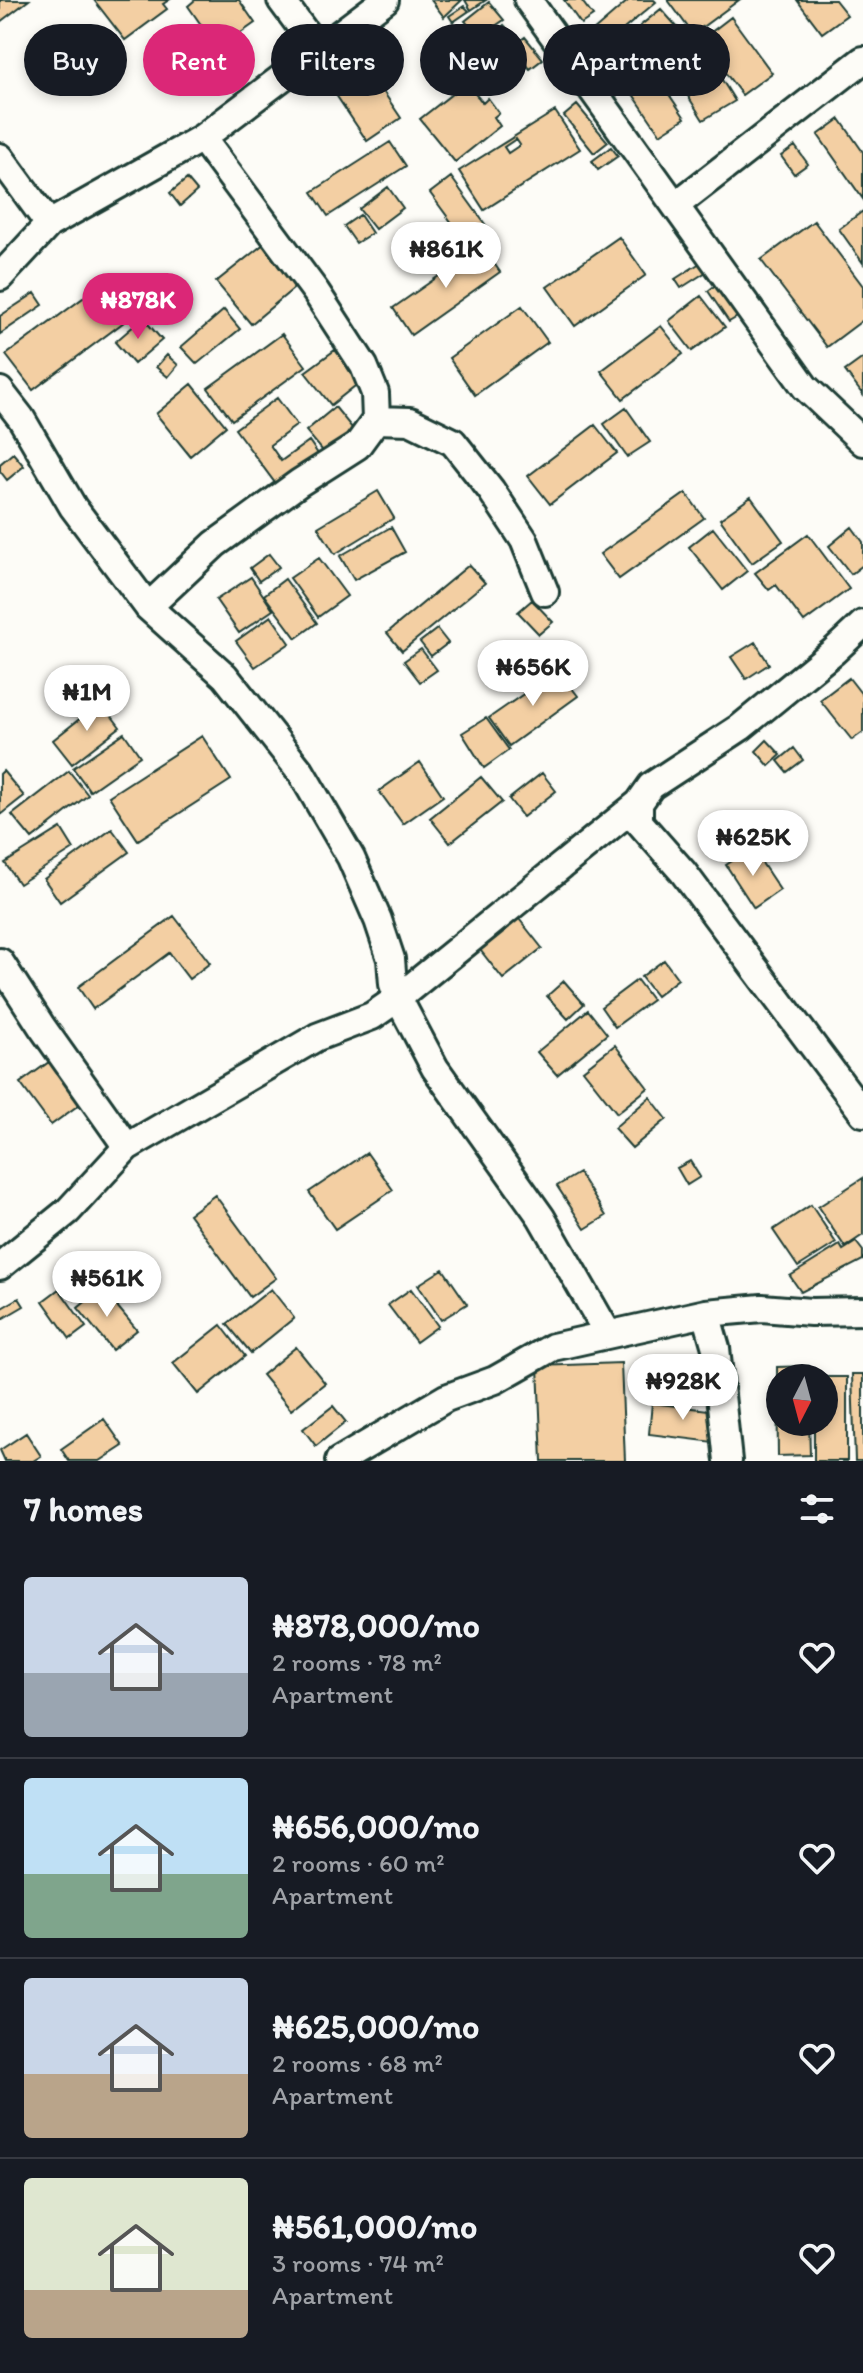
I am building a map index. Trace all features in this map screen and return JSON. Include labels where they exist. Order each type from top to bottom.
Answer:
[{"type":"street","points":[[281,0],[299,24]]},
{"type":"street","points":[[353,24],[385,0]]},
{"type":"street","points":[[528,0],[805,387],[863,442]]},
{"type":"street","points":[[676,205],[863,60]]},
{"type":"street","points":[[0,277],[49,224],[202,138],[271,86]]},
{"type":"street","points":[[148,607],[215,544],[299,483],[357,446],[376,420],[375,393],[364,366],[316,292],[202,138]]},
{"type":"street","points":[[0,157],[49,224]]},
{"type":"street","points":[[0,391],[21,418],[73,507],[148,607],[225,676],[301,772],[351,858],[391,959],[393,984],[398,998],[435,1068],[541,1217],[608,1334]]},
{"type":"street","points":[[376,420],[410,421],[453,442],[491,490],[524,540],[545,592]]},
{"type":"street","points":[[0,1266],[68,1211],[127,1147],[317,1037],[372,1016],[398,998],[639,803],[651,786],[741,727],[863,624]]},
{"type":"street","points":[[639,803],[639,822],[683,872],[863,1113]]},
{"type":"street","points":[[0,962],[127,1147]]},
{"type":"street","points":[[339,1461],[446,1398],[495,1380],[553,1347],[706,1313],[762,1308],[811,1312],[858,1306]]},
{"type":"street","points":[[706,1313],[716,1348],[728,1461]]},
{"type":"building","points":[[0,0],[29,0],[0,22]]},
{"type":"building","points":[[94,0],[169,0],[163,4],[167,9],[127,39],[127,24],[113,24]]},
{"type":"building","points":[[195,0],[239,0],[255,23],[201,24],[188,6]]},
{"type":"building","points":[[431,0],[462,0],[444,17]]},
{"type":"building","points":[[465,0],[486,0],[471,10]]},
{"type":"building","points":[[564,0],[581,0],[593,16],[581,24]]},
{"type":"building","points":[[629,0],[656,2],[630,24],[601,24]]},
{"type":"building","points":[[668,0],[739,0],[707,24],[686,24]]},
{"type":"building","points":[[797,0],[835,0],[847,15],[822,33]]},
{"type":"building","points":[[489,2],[504,20],[498,24],[468,24],[465,21]]},
{"type":"building","points":[[464,6],[469,11],[453,22],[449,16]]},
{"type":"building","points":[[661,9],[674,24],[642,24]]},
{"type":"building","points":[[731,17],[772,73],[742,95],[730,79],[730,24],[722,24]]},
{"type":"building","points":[[527,39],[543,59],[530,69],[527,65]]},
{"type":"building","points":[[730,93],[735,101],[703,120],[688,96],[730,96]]},
{"type":"building","points":[[337,96],[386,96],[401,118],[367,141]]},
{"type":"building","points":[[449,96],[477,96],[483,103],[488,98],[499,113],[494,117],[500,126],[455,162],[420,119]]},
{"type":"building","points":[[634,96],[670,96],[685,118],[660,134]]},
{"type":"building","points":[[577,105],[608,142],[594,153],[564,116]]},
{"type":"building","points":[[555,111],[580,149],[484,210],[459,171]],"holes":[[[516,139],[520,145],[508,153],[504,147]]]},
{"type":"building","points":[[840,119],[863,152],[863,199],[818,135]]},
{"type":"building","points":[[390,142],[406,166],[328,216],[312,192]]},
{"type":"building","points":[[795,146],[808,164],[794,174],[781,156]]},
{"type":"building","points":[[611,147],[618,156],[598,170],[592,161]]},
{"type":"building","points":[[451,177],[490,231],[469,246],[430,193]]},
{"type":"building","points":[[187,179],[197,191],[180,206],[170,193]]},
{"type":"building","points":[[388,187],[403,208],[375,229],[359,209]]},
{"type":"building","points":[[863,211],[863,263],[839,229]]},
{"type":"building","points":[[360,215],[372,233],[356,243],[344,226]]},
{"type":"building","points":[[814,221],[863,286],[863,320],[827,347],[761,260]]},
{"type":"building","points":[[619,237],[646,275],[575,326],[547,287]]},
{"type":"building","points":[[265,243],[299,284],[251,324],[216,282]]},
{"type":"building","points":[[482,246],[500,272],[411,335],[393,308]]},
{"type":"building","points":[[700,263],[706,272],[681,288],[675,279]]},
{"type":"building","points":[[102,284],[128,319],[33,390],[6,355]]},
{"type":"building","points":[[717,284],[739,316],[729,322],[708,291]]},
{"type":"building","points":[[35,293],[43,305],[0,334],[0,316]]},
{"type":"building","points":[[701,296],[725,327],[692,351],[669,321]]},
{"type":"building","points":[[522,306],[548,342],[475,395],[449,358]]},
{"type":"building","points":[[224,310],[240,329],[197,364],[181,347]]},
{"type":"building","points":[[143,318],[162,340],[134,364],[115,342]]},
{"type":"building","points":[[661,326],[683,354],[623,399],[601,371]]},
{"type":"building","points":[[282,334],[306,366],[232,420],[208,388]]},
{"type":"building","points":[[335,350],[360,382],[331,405],[305,372]]},
{"type":"building","points":[[167,355],[178,365],[168,377],[156,367]]},
{"type":"building","points":[[863,358],[863,395],[845,371]]},
{"type":"building","points":[[192,384],[226,426],[190,456],[156,414]]},
{"type":"building","points":[[277,398],[297,425],[270,445],[281,461],[309,441],[323,461],[281,491],[235,429]]},
{"type":"building","points":[[335,407],[357,434],[328,457],[306,431]]},
{"type":"building","points":[[626,408],[650,442],[627,457],[604,424]]},
{"type":"building","points":[[595,425],[617,453],[550,504],[528,476]]},
{"type":"building","points":[[13,453],[24,466],[7,480],[0,471],[0,464]]},
{"type":"building","points":[[378,491],[394,518],[335,554],[318,527]]},
{"type":"building","points":[[686,493],[704,518],[619,579],[600,554]]},
{"type":"building","points":[[751,497],[783,541],[752,563],[720,519]]},
{"type":"building","points":[[391,527],[405,552],[354,580],[340,556]]},
{"type":"building","points":[[852,527],[863,542],[863,565],[851,574],[829,546]]},
{"type":"building","points":[[713,528],[747,571],[723,590],[689,547]]},
{"type":"building","points":[[808,534],[849,589],[804,622],[776,585],[769,590],[755,573]]},
{"type":"building","points":[[269,554],[279,567],[259,581],[250,568]]},
{"type":"building","points":[[319,558],[347,596],[318,617],[290,578]]},
{"type":"building","points":[[469,565],[485,583],[402,651],[387,633]]},
{"type":"building","points":[[251,577],[273,610],[239,633],[216,600]]},
{"type":"building","points":[[285,579],[317,623],[296,638],[264,595]]},
{"type":"building","points":[[532,600],[553,622],[539,634],[518,612]]},
{"type":"building","points":[[271,616],[290,643],[255,667],[236,641]]},
{"type":"building","points":[[437,629],[448,643],[431,656],[420,642]]},
{"type":"building","points":[[755,642],[769,664],[746,679],[731,657]]},
{"type":"building","points":[[421,649],[437,670],[420,682],[404,661]]},
{"type":"building","points":[[558,670],[578,696],[509,746],[489,718]]},
{"type":"building","points":[[849,678],[863,696],[863,732],[852,740],[820,700]]},
{"type":"building","points":[[101,702],[120,727],[72,764],[53,740]]},
{"type":"building","points":[[486,718],[509,750],[484,768],[462,733]]},
{"type":"building","points":[[124,733],[140,756],[90,791],[73,768]]},
{"type":"building","points":[[202,736],[231,780],[138,840],[109,796]]},
{"type":"building","points":[[767,740],[781,755],[769,766],[756,751]]},
{"type":"building","points":[[794,748],[803,760],[787,772],[778,761]]},
{"type":"building","points":[[420,762],[443,796],[403,824],[379,791]]},
{"type":"building","points":[[3,771],[24,796],[0,815],[0,774]]},
{"type":"building","points":[[69,771],[88,795],[32,839],[12,815]]},
{"type":"building","points":[[542,773],[556,791],[523,817],[509,799]]},
{"type":"building","points":[[481,777],[502,802],[450,843],[430,818]]},
{"type":"building","points":[[61,828],[74,849],[19,884],[5,863]]},
{"type":"building","points":[[112,829],[129,852],[60,902],[44,879]]},
{"type":"building","points":[[752,848],[780,890],[754,908],[726,865]]},
{"type":"building","points":[[516,915],[542,948],[503,979],[477,946]]},
{"type":"building","points":[[174,916],[210,963],[189,979],[169,953],[93,1009],[78,987]]},
{"type":"building","points":[[664,960],[678,979],[656,996],[641,977]]},
{"type":"building","points":[[637,980],[652,1000],[615,1027],[601,1007]]},
{"type":"building","points":[[564,981],[584,1004],[568,1019],[547,996]]},
{"type":"building","points":[[588,1010],[607,1034],[557,1075],[537,1052]]},
{"type":"building","points":[[615,1045],[648,1088],[617,1113],[583,1070]]},
{"type":"building","points":[[49,1062],[80,1104],[51,1125],[20,1083]]},
{"type":"building","points":[[650,1097],[667,1119],[632,1148],[614,1128]]},
{"type":"building","points":[[367,1153],[393,1190],[335,1229],[309,1192]]},
{"type":"building","points":[[690,1161],[700,1177],[687,1185],[677,1168]]},
{"type":"building","points":[[579,1173],[606,1216],[585,1229],[557,1186]]},
{"type":"building","points":[[863,1178],[863,1235],[845,1247],[818,1207]]},
{"type":"building","points":[[215,1195],[276,1278],[250,1297],[189,1214]]},
{"type":"building","points":[[811,1205],[836,1243],[798,1267],[773,1230]]},
{"type":"building","points":[[856,1242],[863,1251],[863,1260],[801,1292],[790,1276],[840,1245],[843,1250]]},
{"type":"building","points":[[443,1269],[467,1304],[441,1320],[418,1285]]},
{"type":"building","points":[[102,1288],[137,1330],[112,1350],[78,1308]]},
{"type":"building","points":[[59,1289],[86,1327],[70,1339],[43,1301]]},
{"type":"building","points":[[271,1289],[294,1318],[251,1353],[227,1324]]},
{"type":"building","points":[[411,1289],[438,1326],[416,1342],[388,1305]]},
{"type":"building","points":[[19,1298],[24,1306],[0,1320],[0,1309]]},
{"type":"building","points":[[221,1325],[245,1356],[198,1394],[173,1363]]},
{"type":"building","points":[[296,1347],[325,1383],[291,1410],[262,1375]]},
{"type":"building","points":[[621,1363],[625,1461],[542,1461],[538,1366]]},
{"type":"building","points":[[852,1374],[863,1374],[863,1461],[855,1461]]},
{"type":"building","points":[[661,1377],[716,1379],[715,1402],[661,1401]]},
{"type":"building","points":[[838,1377],[847,1377],[847,1461],[814,1461],[814,1436],[838,1436]]},
{"type":"building","points":[[652,1403],[717,1411],[713,1442],[649,1434]]},
{"type":"building","points":[[333,1406],[346,1422],[316,1446],[303,1429]]},
{"type":"building","points":[[104,1419],[123,1446],[100,1461],[69,1461],[61,1449]]},
{"type":"building","points":[[26,1433],[41,1456],[33,1461],[5,1461],[0,1450]]},
{"type":"building","points":[[778,1436],[809,1436],[810,1455],[778,1456]]}]
